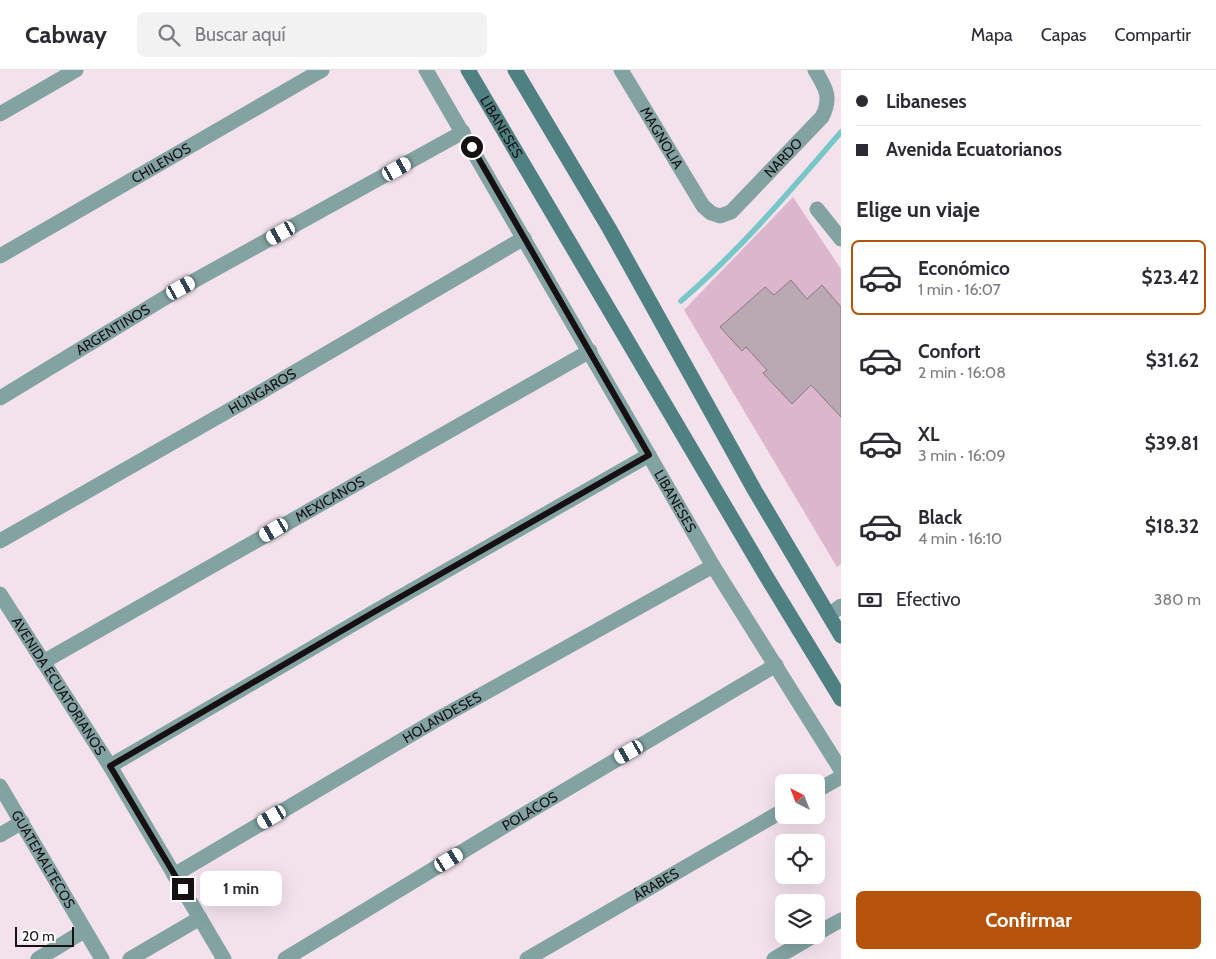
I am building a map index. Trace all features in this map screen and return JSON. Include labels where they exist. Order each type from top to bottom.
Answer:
[{"type":"main road","name":"LIBANESES","points":[[468,70],[766,576],[841,699]]},
{"type":"main road","points":[[516,70],[609,228],[754,491],[841,636]]},
{"type":"street","points":[[0,114],[76,70]]},
{"type":"street","name":"CHILENOS","points":[[0,256],[322,70]]},
{"type":"street","name":"LIBANESES","points":[[426,70],[713,566],[841,770]]},
{"type":"street","name":"NARDO","points":[[703,206],[711,213],[720,216],[731,212],[822,118],[828,101],[826,91],[815,70]]},
{"type":"street","name":"MAGNOLIA","points":[[623,71],[703,206]]},
{"type":"street","name":"ARGENTINOS","points":[[0,398],[181,288],[463,132]]},
{"type":"street","points":[[817,209],[841,240]]},
{"type":"street","name":"HÚNGAROS","points":[[0,541],[242,403],[524,238]]},
{"type":"street","name":"MEXICANOS","points":[[43,662],[590,351]]},
{"type":"street","points":[[110,766],[649,455]]},
{"type":"street","name":"HOLANDESES","points":[[174,875],[436,720],[713,566]]},
{"type":"street","name":"AVENIDA ECUATORIANOS","points":[[0,594],[110,766],[224,959]]},
{"type":"street","points":[[829,615],[841,606]]},
{"type":"street","name":"POLACOS","points":[[285,959],[776,665]]},
{"type":"street","points":[[825,786],[841,777]]},
{"type":"street","name":"GUATEMALTECOS","points":[[0,786],[102,959]]},
{"type":"street","name":"ÁRABES","points":[[527,959],[775,815]]},
{"type":"street","points":[[0,835],[22,822]]},
{"type":"street","points":[[130,959],[200,918]]},
{"type":"street","points":[[825,930],[841,920]]},
{"type":"street","points":[[38,959],[84,931]]},
{"type":"street","points":[[774,959],[800,944]]},
{"type":"shaded area","points":[[793,197],[841,269],[841,564],[837,567],[684,310]]},
{"type":"building","points":[[791,280],[807,299],[822,285],[841,307],[841,417],[811,385],[792,404],[763,373],[767,370],[746,347],[742,351],[720,327],[765,287],[774,295]]},
{"type":"waterway","points":[[681,301],[744,241],[841,132]]},
{"type":"route","points":[[183,889],[110,766],[649,455],[472,147]]}]
